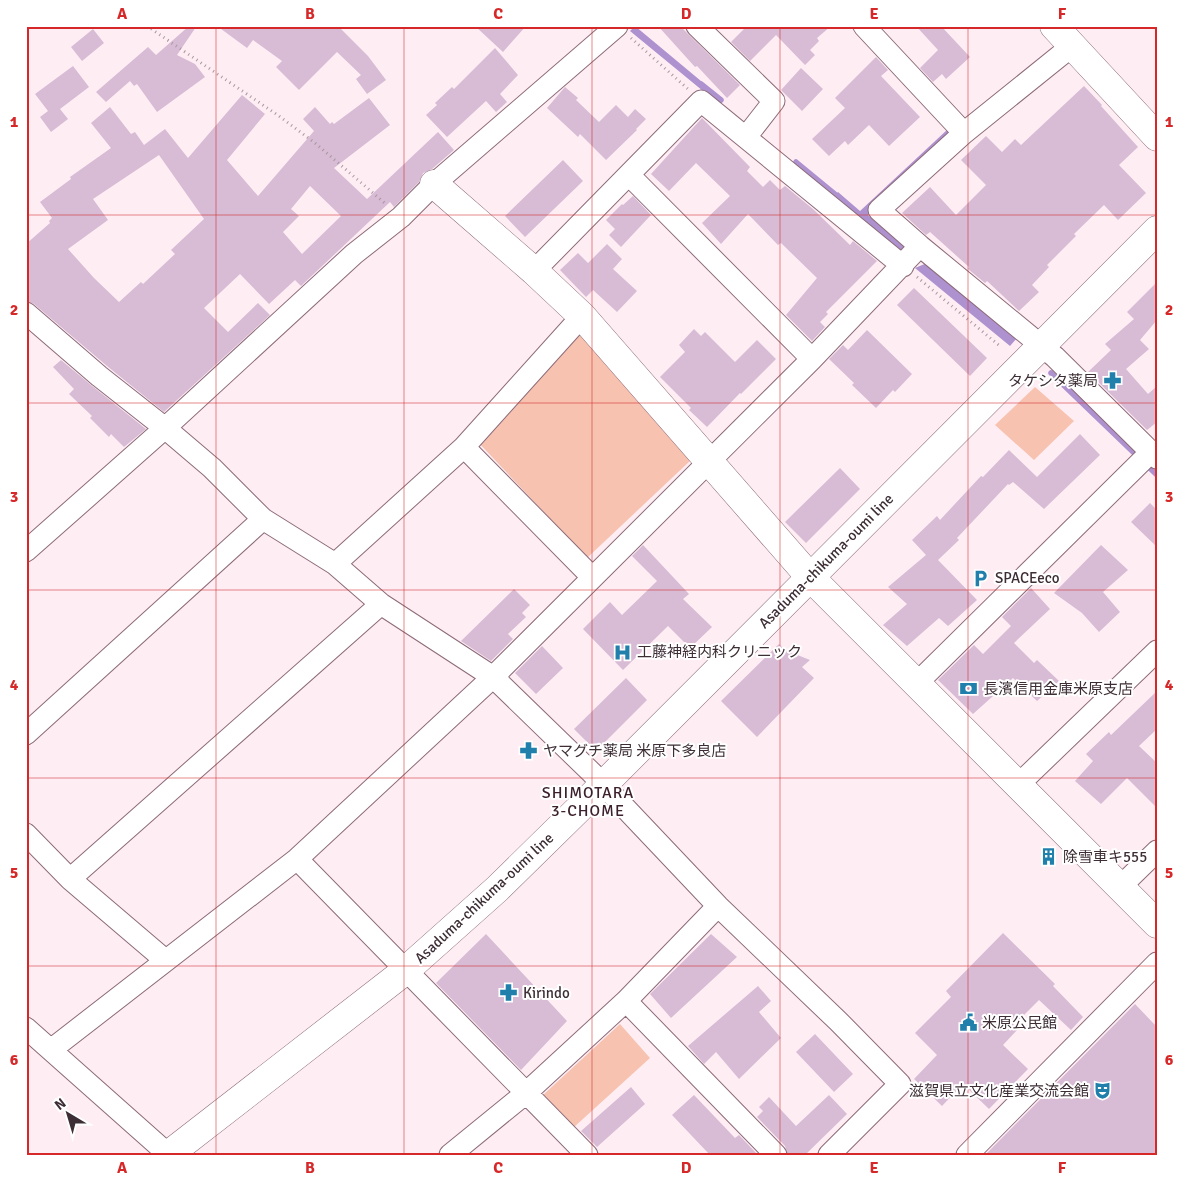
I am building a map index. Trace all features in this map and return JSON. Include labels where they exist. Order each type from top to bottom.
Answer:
[{"type":"main road","points":[[1059,31],[1157,137]]},
{"type":"main road","points":[[434,184],[534,271],[582,316],[810,578],[1157,924]]},
{"type":"main road","name":"Asaduma-chikuma-oumi line","points":[[168,1155],[405,971],[497,889],[1157,230]]},
{"type":"street","points":[[696,26],[774,101],[751,130]]},
{"type":"street","points":[[864,26],[964,133]]},
{"type":"street","points":[[26,551],[165,428],[354,254],[401,216],[434,184],[621,29]]},
{"type":"street","points":[[911,256],[879,210],[964,133],[1059,31]]},
{"type":"street","points":[[534,271],[701,100],[751,130],[911,256],[1042,346],[1147,458],[916,684]]},
{"type":"street","points":[[628,175],[812,359]]},
{"type":"street","points":[[52,1049],[297,859],[493,677],[812,359],[911,256]]},
{"type":"street","points":[[26,312],[99,376],[212,468],[263,519],[334,564],[381,604],[493,677],[603,785],[718,906],[838,1021],[900,1084],[829,1155]]},
{"type":"street","points":[[334,564],[464,447],[582,316]]},
{"type":"street","points":[[464,447],[592,577]]},
{"type":"street","points":[[26,734],[263,519]]},
{"type":"street","points":[[70,878],[381,604]]},
{"type":"street","points":[[1018,786],[1157,651]]},
{"type":"street","points":[[26,834],[70,878],[166,960]]},
{"type":"street","points":[[1120,887],[1157,851]]},
{"type":"street","points":[[297,859],[587,1155]]},
{"type":"street","points":[[450,1155],[526,1093],[626,1001],[718,906]]},
{"type":"street","points":[[967,1155],[1157,963]]},
{"type":"street","points":[[626,1001],[776,1155]]},
{"type":"street","points":[[26,1028],[52,1049],[168,1155]]},
{"type":"path","points":[[147,26],[300,132],[401,216]]},
{"type":"path","points":[[621,29],[701,100]]},
{"type":"path","points":[[911,256],[1002,347]]},
{"type":"shaded area","points":[[635,26],[707,86],[703,91],[630,31]]},
{"type":"shaded area","points":[[948,129],[951,140],[868,215],[905,244],[902,257],[832,199],[838,192],[860,211]]},
{"type":"shaded area","points":[[927,263],[1017,338],[1010,346],[915,268]]},
{"type":"shaded area","points":[[581,333],[691,460],[587,558],[477,441]]},
{"type":"shaded area","points":[[1035,387],[1074,421],[1034,460],[995,425]]},
{"type":"shaded area","points":[[620,1024],[650,1058],[573,1128],[543,1095]]},
{"type":"building","points":[[189,26],[196,27],[177,55],[195,64],[205,77],[157,112],[137,84],[134,86],[130,81],[106,102],[96,92],[148,47],[156,55]]},
{"type":"building","points":[[217,26],[338,26],[368,56],[386,80],[367,94],[356,79],[361,75],[337,52],[299,90],[276,67],[282,61],[253,40],[247,48]]},
{"type":"building","points":[[475,26],[526,26],[503,52]]},
{"type":"building","points":[[658,26],[680,26],[740,85],[727,98],[697,66],[695,67]]},
{"type":"building","points":[[747,26],[831,26],[817,38],[819,41],[810,50],[815,55],[805,65],[776,35],[750,61],[731,42]]},
{"type":"building","points":[[916,26],[941,26],[970,57],[946,79],[942,74],[933,82],[920,68],[938,50]]},
{"type":"building","points":[[93,29],[104,43],[82,61],[71,47]]},
{"type":"building","points":[[495,48],[518,75],[500,94],[507,102],[496,112],[486,101],[447,137],[426,115],[437,105],[435,103],[452,87],[454,89]]},
{"type":"building","points":[[876,57],[888,70],[881,76],[920,117],[889,146],[869,125],[848,145],[845,141],[829,156],[812,139],[845,108],[835,98]]},
{"type":"building","points":[[73,66],[89,87],[60,109],[68,119],[51,132],[40,117],[48,111],[35,94]]},
{"type":"building","points":[[801,68],[823,89],[802,111],[781,90]]},
{"type":"building","points":[[1084,86],[1138,147],[1119,165],[1146,193],[1118,220],[1104,205],[1074,234],[1076,236],[1047,265],[1049,267],[1032,285],[1039,292],[1019,311],[987,281],[985,283],[968,269],[969,267],[930,232],[926,235],[902,213],[930,187],[956,215],[986,185],[961,160],[986,136],[1002,152],[1015,139],[1021,145]]},
{"type":"building","points":[[565,87],[578,98],[576,100],[599,122],[616,105],[628,117],[635,109],[646,119],[606,160],[580,134],[578,137],[547,108]]},
{"type":"building","points":[[242,95],[265,114],[227,160],[258,196],[314,131],[303,119],[315,107],[330,124],[332,122],[334,124],[369,98],[390,125],[334,168],[367,199],[438,132],[454,150],[432,169],[423,173],[419,182],[394,207],[390,202],[301,286],[295,280],[269,304],[240,274],[204,308],[228,332],[258,303],[270,315],[164,412],[34,304],[26,301],[26,244],[50,223],[49,221],[52,218],[40,202],[71,179],[70,177],[111,148],[91,123],[110,107],[131,134],[135,132],[144,145],[165,129],[188,158]],"holes":[[[159,155],[204,219],[171,250],[175,254],[143,284],[141,282],[119,302],[68,249],[108,220],[93,199]],[[310,186],[341,216],[302,254],[283,232],[299,216],[291,209]]]},
{"type":"building","points":[[702,118],[750,167],[747,171],[763,187],[770,180],[780,190],[785,186],[813,209],[850,245],[853,241],[877,261],[826,312],[828,314],[820,322],[825,327],[812,341],[786,315],[817,278],[781,243],[778,245],[748,214],[721,244],[702,223],[730,196],[696,163],[669,191],[651,174]]},
{"type":"building","points":[[563,160],[583,181],[525,237],[505,216]]},
{"type":"building","points":[[633,196],[651,215],[621,247],[609,235],[615,229],[606,220]]},
{"type":"building","points":[[607,244],[622,259],[613,269],[637,291],[617,312],[593,290],[586,297],[560,270],[578,253],[588,263]]},
{"type":"building","points":[[1157,282],[1157,320],[1140,340],[1149,349],[1126,369],[1148,394],[1157,386],[1157,422],[1147,430],[1088,372],[1111,350],[1105,344],[1134,319],[1127,312]]},
{"type":"building","points":[[914,288],[987,358],[970,376],[897,305]]},
{"type":"building","points":[[694,329],[701,336],[705,332],[735,362],[757,340],[776,359],[707,427],[660,377],[685,352],[679,345]]},
{"type":"building","points":[[867,330],[912,374],[876,408],[829,359],[843,345],[848,350]]},
{"type":"building","points":[[61,360],[146,429],[124,447],[111,434],[109,437],[90,418],[92,416],[69,394],[74,389],[53,367]]},
{"type":"building","points":[[1080,434],[1100,455],[1044,509],[1013,482],[1008,484],[957,538],[959,540],[938,560],[977,600],[948,626],[939,618],[907,646],[883,625],[907,604],[888,587],[926,555],[912,540],[937,516],[940,520],[981,476],[983,477],[1009,450],[1037,477]]},
{"type":"building","points":[[840,468],[860,489],[806,543],[785,522]]},
{"type":"building","points":[[1150,503],[1157,510],[1157,547],[1131,522]]},
{"type":"building","points":[[643,545],[689,594],[683,599],[712,627],[690,648],[668,626],[623,670],[583,629],[610,602],[622,615],[657,581],[632,556]]},
{"type":"building","points":[[1101,545],[1128,570],[1103,592],[1120,612],[1099,632],[1082,613],[1054,593]]},
{"type":"building","points":[[1031,588],[1050,609],[1014,643],[1034,663],[1037,660],[1059,681],[1037,701],[1013,678],[973,714],[938,680],[974,645],[983,654],[1011,626],[1002,617]]},
{"type":"building","points":[[514,589],[530,605],[522,613],[526,617],[508,634],[513,639],[491,661],[461,641]]},
{"type":"building","points":[[779,644],[785,650],[810,660],[802,667],[814,678],[757,737],[721,701]]},
{"type":"building","points":[[542,646],[563,668],[536,694],[515,673]]},
{"type":"building","points":[[626,678],[647,700],[596,751],[574,729]]},
{"type":"building","points":[[1157,691],[1157,729],[1139,746],[1157,763],[1157,808],[1127,778],[1101,804],[1075,781],[1093,761],[1086,754],[1109,732],[1111,735]]},
{"type":"building","name":"米原公民館","points":[[1003,933],[1055,984],[1053,986],[1083,1017],[1071,1030],[1039,1000],[1014,1025],[1018,1029],[1003,1045],[1028,1069],[989,1109],[963,1084],[942,1106],[914,1079],[937,1055],[915,1033],[951,997],[946,991]]},
{"type":"building","points":[[486,934],[567,1021],[521,1070],[436,983]]},
{"type":"building","points":[[711,934],[737,957],[671,1018],[650,994]]},
{"type":"building","points":[[758,986],[771,1001],[759,1012],[781,1038],[739,1079],[716,1052],[704,1064],[688,1046]]},
{"type":"building","name":"滋賀県立文化産業交流会館","points":[[1135,1004],[1157,1027],[1157,1155],[985,1155]]},
{"type":"building","points":[[815,1034],[853,1074],[834,1092],[796,1052]]},
{"type":"building","points":[[631,1087],[645,1104],[597,1147],[581,1131]]},
{"type":"building","points":[[694,1095],[735,1138],[739,1135],[758,1155],[710,1155],[672,1115]]},
{"type":"building","points":[[829,1095],[847,1114],[805,1155],[788,1155],[785,1146],[757,1117],[763,1111],[759,1107],[769,1097],[796,1126]]},
{"type":"waterway","points":[[701,84],[721,100]]},
{"type":"waterway","points":[[796,162],[841,199]]},
{"type":"waterway","points":[[1051,373],[1157,475]]},
{"type":"place","name":"タケシタ薬局","points":[[1112,381]]},
{"type":"place","name":"SPACEeco","points":[[981,578]]},
{"type":"place","name":"工藤神経内科クリニック","points":[[623,652]]},
{"type":"place","name":"長濱信用金庫米原支店","points":[[969,689]]},
{"type":"place","name":"ヤマグチ薬局 米原下多良店","points":[[529,751]]},
{"type":"place","name":"除雪車キ555","points":[[1049,857]]},
{"type":"place","name":"Kirindo","points":[[509,993]]},
{"type":"place","name":"米原公民館","points":[[968,1023]]},
{"type":"place","name":"滋賀県立文化産業交流会館","points":[[1103,1091]]},
{"type":"district","name":"SHIMOTARA 3-CHOME","points":[[588,802]]}]
